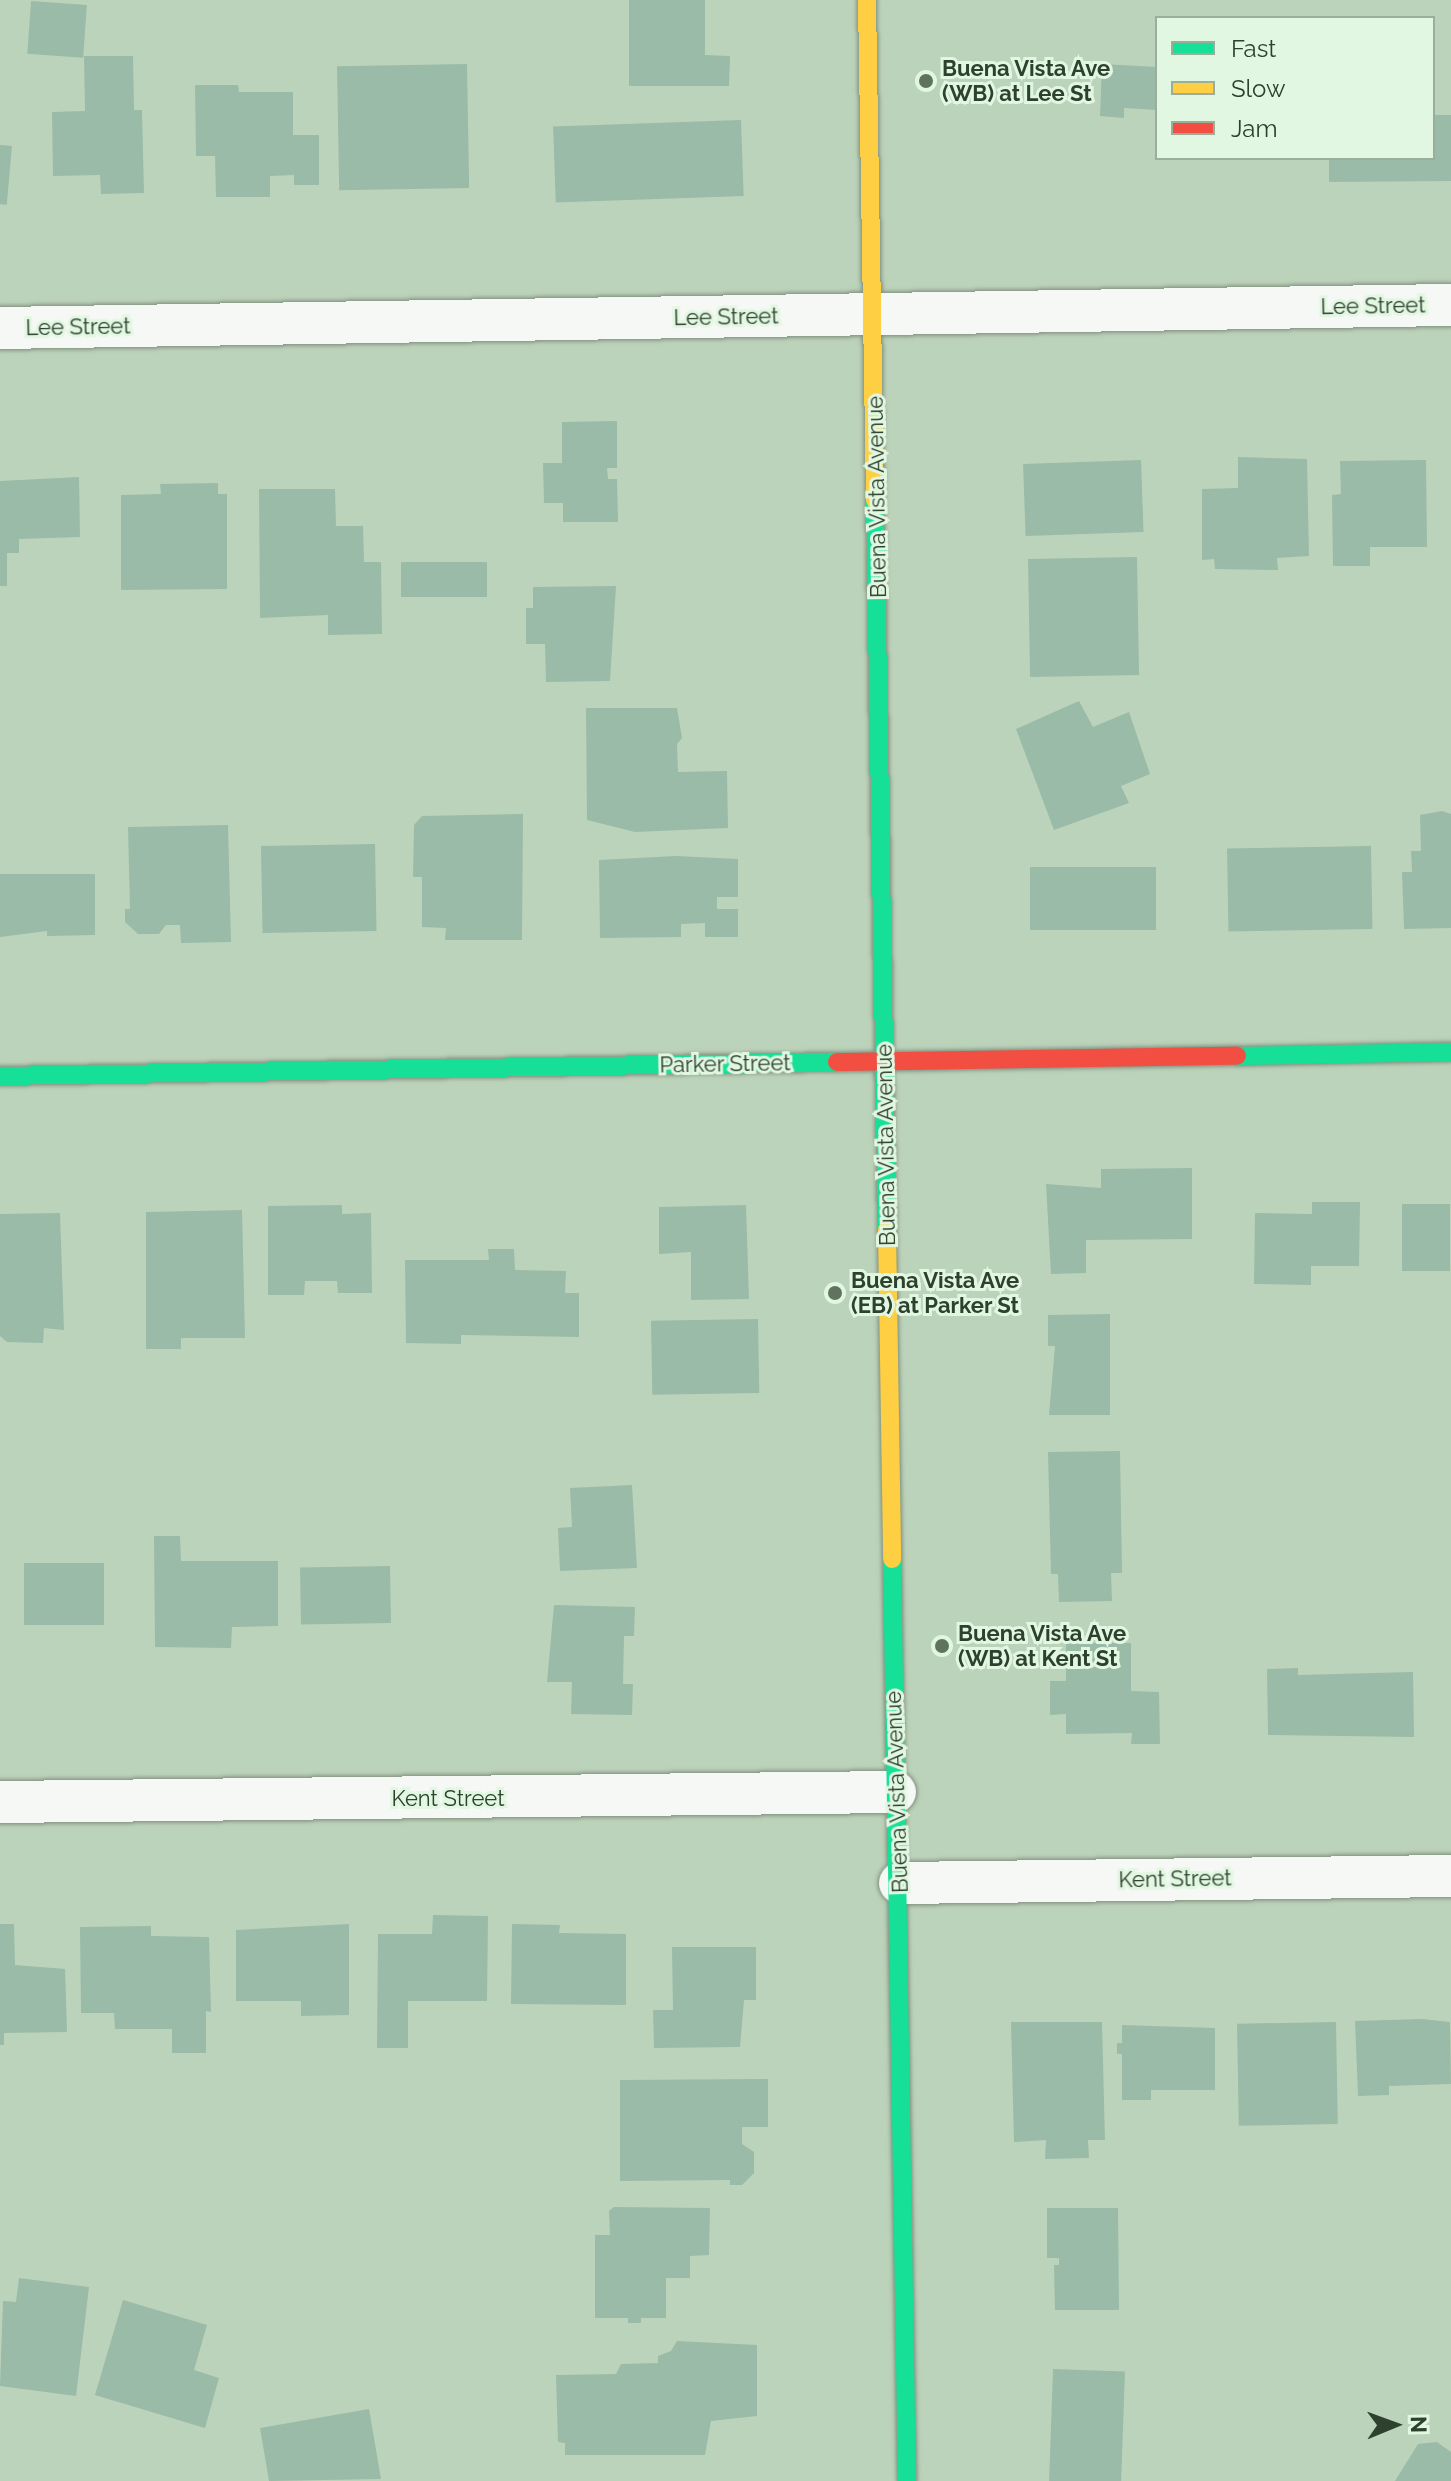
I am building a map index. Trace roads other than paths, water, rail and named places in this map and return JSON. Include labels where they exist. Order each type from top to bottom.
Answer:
[{"type":"street","name":"Buena Vista Avenue","points":[[867,0],[875,315],[907,2481]]},
{"type":"street","name":"Lee Street","points":[[0,328],[1451,305]]},
{"type":"street","name":"Parker Street","points":[[0,1076],[1451,1052]]},
{"type":"street","name":"Kent Street","points":[[0,1802],[895,1792]]},
{"type":"street","name":"Kent Street","points":[[900,1883],[1451,1876]]},
{"type":"place","name":"Buena Vista Ave (WB) at Lee St","points":[[926,81]]},
{"type":"place","name":"Buena Vista Ave (EB) at Parker St","points":[[835,1293]]},
{"type":"place","name":"Buena Vista Ave (WB) at Kent St","points":[[942,1646]]}]
